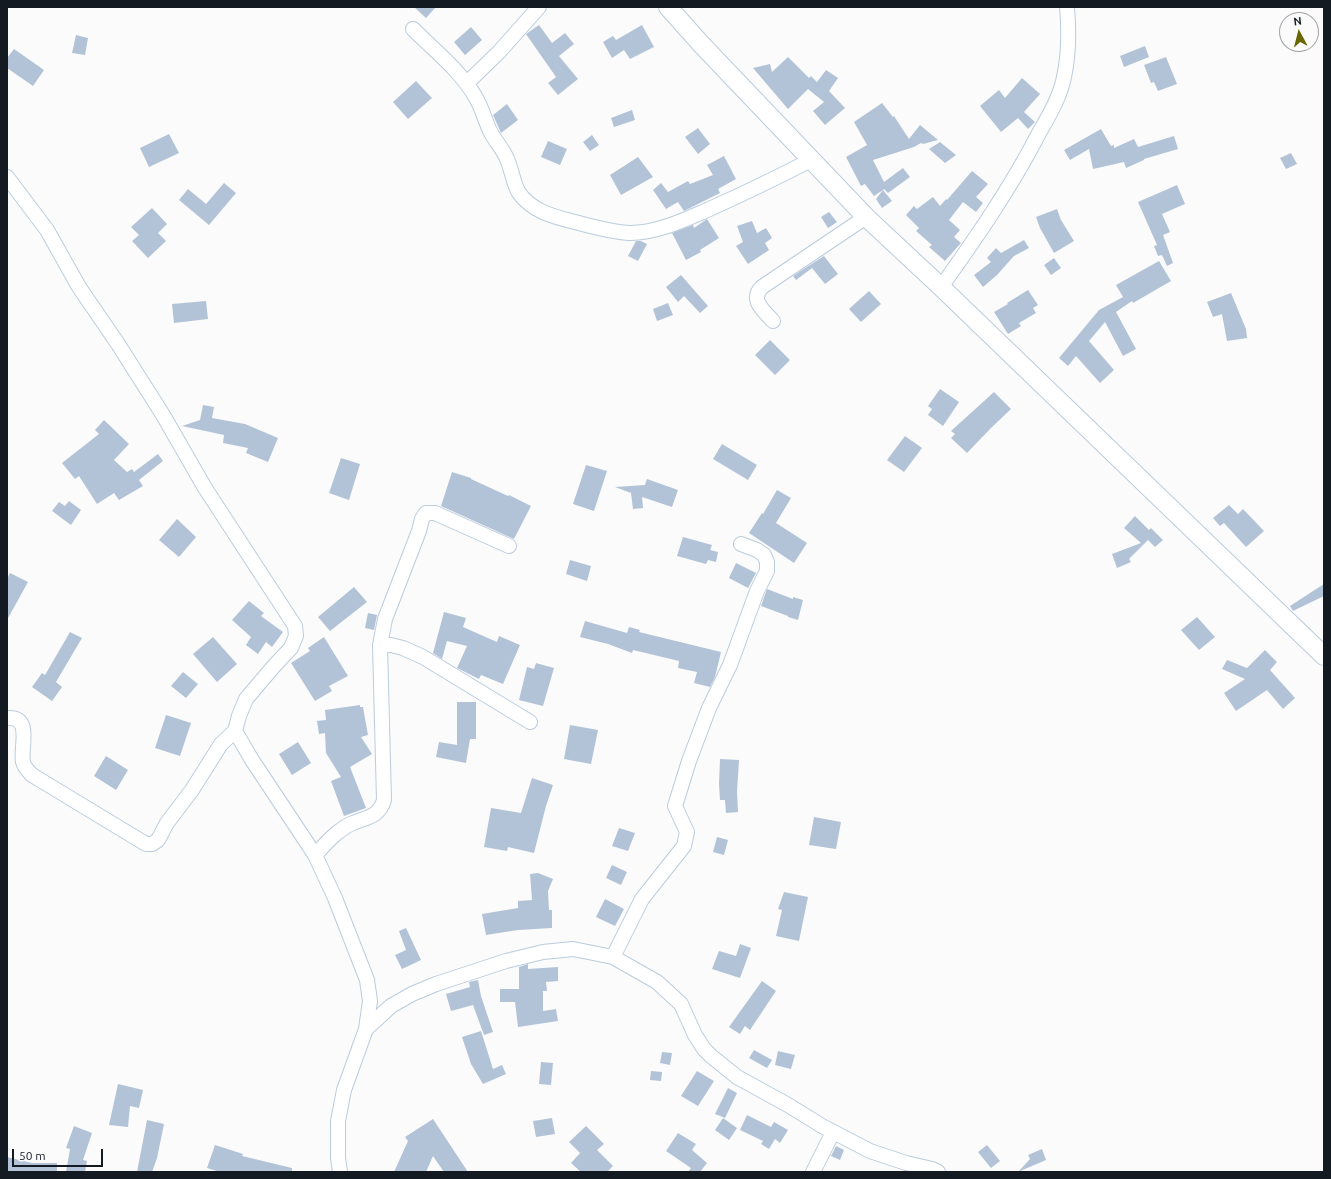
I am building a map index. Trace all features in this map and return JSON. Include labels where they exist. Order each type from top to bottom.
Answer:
[{"type":"street","points":[[467,83],[500,52],[539,7]]},
{"type":"street","points":[[668,7],[701,44],[866,217],[942,287],[1324,656]]},
{"type":"street","points":[[942,287],[990,218],[1021,169],[1053,108],[1064,78],[1069,37],[1067,7]]},
{"type":"street","points":[[413,29],[467,83],[482,110],[491,132],[507,158],[520,193],[528,203],[539,211],[548,215],[605,230],[631,233],[652,230],[679,222],[761,186],[811,160]]},
{"type":"street","points":[[7,177],[47,230],[79,287],[126,357],[163,416],[205,488],[295,626],[296,636],[291,648],[246,699],[235,731],[221,744],[192,790],[167,823],[156,842],[148,844],[32,775],[24,766],[23,761],[22,752],[24,739],[22,724],[17,719],[7,718]]},
{"type":"street","points":[[773,321],[760,307],[756,298],[762,287],[866,217]]},
{"type":"street","points":[[315,855],[338,832],[351,823],[372,816],[382,808],[384,800],[380,645],[385,619],[408,563],[422,519],[426,513],[435,513],[509,546]]},
{"type":"street","points":[[613,957],[642,899],[684,846],[687,832],[675,806],[689,761],[709,708],[730,665],[757,591],[767,571],[767,562],[764,555],[757,550],[741,544]]},
{"type":"street","points":[[380,645],[392,645],[403,648],[423,657],[530,722]]},
{"type":"street","points":[[235,731],[252,760],[315,855],[335,898],[367,980],[370,1000],[366,1030],[344,1090],[338,1121],[338,1158],[340,1172]]},
{"type":"street","points":[[366,1030],[391,1006],[412,994],[436,984],[506,961],[543,952],[573,949],[613,957],[657,982],[681,1004],[704,1049],[738,1077],[833,1132],[902,1168],[932,1169],[938,1172]]},
{"type":"street","points":[[813,1172],[833,1132]]},
{"type":"building","points":[[414,7],[436,7],[426,18]]},
{"type":"building","points":[[539,25],[552,43],[565,33],[574,44],[559,56],[578,79],[558,95],[548,83],[556,77],[526,34]]},
{"type":"building","points":[[642,25],[654,47],[630,59],[624,50],[612,58],[603,42],[613,36],[616,40]]},
{"type":"building","points":[[471,27],[482,40],[465,55],[454,42]]},
{"type":"building","points":[[76,35],[88,38],[85,55],[72,53]]},
{"type":"building","points":[[1145,46],[1149,57],[1124,67],[1120,56]]},
{"type":"building","points":[[14,49],[44,70],[33,86],[7,68],[7,58]]},
{"type":"building","points":[[788,57],[809,78],[811,76],[817,82],[826,70],[838,78],[829,91],[845,108],[825,125],[813,111],[824,102],[808,89],[788,109],[753,68],[770,64],[772,72]]},
{"type":"building","points":[[1166,57],[1177,84],[1158,91],[1154,82],[1151,83],[1144,65]]},
{"type":"building","points":[[1022,78],[1040,94],[1024,112],[1035,122],[1028,129],[1018,118],[1001,132],[980,106],[999,90],[1005,98]]},
{"type":"building","points":[[416,81],[432,98],[408,119],[393,102]]},
{"type":"building","points":[[882,103],[893,117],[894,116],[909,139],[920,125],[938,140],[923,144],[921,143],[914,147],[873,160],[884,182],[903,168],[910,177],[888,193],[884,189],[874,196],[865,184],[861,186],[846,157],[867,145],[854,122]]},
{"type":"building","points":[[507,104],[518,120],[501,133],[493,115]]},
{"type":"building","points":[[632,110],[635,120],[614,127],[611,118]]},
{"type":"building","points":[[698,128],[710,144],[698,154],[685,137]]},
{"type":"building","points":[[1101,129],[1111,146],[1114,145],[1114,148],[1134,139],[1138,147],[1174,136],[1178,149],[1144,159],[1126,168],[1124,162],[1093,169],[1089,149],[1070,160],[1064,150]]},
{"type":"building","points":[[169,134],[179,153],[149,167],[140,148]]},
{"type":"building","points":[[592,135],[599,145],[590,151],[583,142]]},
{"type":"building","points":[[548,141],[567,149],[560,165],[541,157]]},
{"type":"building","points":[[940,142],[956,155],[945,163],[929,149]]},
{"type":"building","points":[[1291,153],[1297,164],[1286,169],[1280,158]]},
{"type":"building","points":[[724,156],[736,179],[718,189],[720,193],[684,211],[678,202],[666,209],[653,190],[661,183],[668,192],[688,181],[690,184],[713,175],[707,165]]},
{"type":"building","points":[[638,157],[653,177],[621,195],[610,175]]},
{"type":"building","points":[[972,171],[988,184],[976,197],[983,203],[976,212],[963,202],[949,220],[960,230],[954,237],[961,243],[945,261],[929,247],[932,245],[916,231],[919,228],[906,215],[914,206],[917,209],[933,197],[940,206]]},
{"type":"building","points":[[224,183],[236,193],[209,225],[179,200],[188,189],[206,204]]},
{"type":"building","points":[[1177,185],[1185,204],[1162,214],[1170,232],[1163,235],[1173,263],[1167,266],[1162,255],[1158,256],[1154,246],[1157,245],[1138,202]]},
{"type":"building","points":[[883,190],[892,201],[882,208],[876,199]]},
{"type":"building","points":[[152,208],[167,224],[158,233],[166,241],[148,258],[132,241],[139,235],[131,227]]},
{"type":"building","points":[[1057,209],[1061,220],[1074,241],[1054,253],[1040,228],[1036,217]]},
{"type":"building","points":[[829,212],[837,222],[828,228],[821,217]]},
{"type":"building","points":[[707,219],[719,238],[700,250],[701,252],[686,260],[672,233],[693,225],[694,228]]},
{"type":"building","points":[[752,221],[757,233],[766,228],[772,238],[765,243],[769,250],[748,264],[736,246],[743,242],[737,226]]},
{"type":"building","points":[[1024,240],[1029,248],[1014,256],[997,275],[983,287],[974,275],[991,262],[987,258],[996,248],[1001,253]]},
{"type":"building","points":[[636,241],[641,241],[647,244],[638,261],[628,256]]},
{"type":"building","points":[[824,256],[838,274],[825,284],[812,268],[796,280],[793,276]]},
{"type":"building","points":[[1054,258],[1061,268],[1051,275],[1044,265]]},
{"type":"building","points":[[1159,261],[1171,281],[1133,303],[1132,301],[1116,312],[1136,349],[1123,356],[1105,322],[1089,341],[1114,370],[1100,383],[1076,356],[1068,366],[1059,358],[1099,310],[1123,297],[1116,285]]},
{"type":"building","points":[[681,275],[708,306],[700,313],[684,296],[678,302],[666,287]]},
{"type":"building","points":[[1028,290],[1038,305],[1033,308],[1036,313],[1019,323],[1021,326],[1008,334],[994,312]]},
{"type":"building","points":[[869,291],[881,304],[861,322],[849,309]]},
{"type":"building","points":[[1231,293],[1246,329],[1247,338],[1227,341],[1222,314],[1213,317],[1207,302]]},
{"type":"building","points":[[206,301],[208,319],[174,323],[172,304]]},
{"type":"building","points":[[668,303],[673,315],[657,321],[653,309]]},
{"type":"building","points":[[770,340],[790,360],[775,375],[755,355]]},
{"type":"building","points":[[940,389],[959,402],[943,426],[928,415],[932,409],[928,406]]},
{"type":"building","points":[[994,392],[1011,409],[967,453],[951,438],[955,434],[951,431]]},
{"type":"building","points":[[203,405],[214,407],[212,418],[245,424],[278,438],[268,462],[246,453],[248,448],[223,443],[224,435],[182,426],[200,420]]},
{"type":"building","points":[[104,420],[129,444],[114,460],[127,472],[132,469],[134,472],[158,454],[163,461],[139,480],[143,486],[119,500],[114,493],[97,504],[79,476],[75,479],[62,463],[99,434],[95,430]]},
{"type":"building","points":[[905,436],[922,448],[904,472],[887,460]]},
{"type":"building","points":[[722,444],[757,465],[748,480],[713,459]]},
{"type":"building","points":[[341,458],[360,464],[349,500],[329,493]]},
{"type":"building","points":[[586,465],[607,471],[594,511],[573,504]]},
{"type":"building","points":[[452,472],[471,478],[531,506],[514,539],[441,506]]},
{"type":"building","points":[[647,479],[678,490],[672,507],[642,497],[643,508],[633,509],[631,493],[615,487],[645,485]]},
{"type":"building","points":[[777,490],[791,498],[776,523],[807,543],[794,563],[749,533],[762,513],[763,514]]},
{"type":"building","points":[[69,501],[81,510],[71,525],[52,511],[59,502],[65,506]]},
{"type":"building","points":[[1229,505],[1238,514],[1243,509],[1264,531],[1246,547],[1224,523],[1220,526],[1213,518]]},
{"type":"building","points":[[1135,516],[1149,530],[1151,528],[1163,540],[1155,547],[1148,540],[1129,559],[1131,562],[1117,568],[1112,554],[1141,543],[1124,528]]},
{"type":"building","points":[[177,519],[196,537],[179,557],[159,540]]},
{"type":"building","points":[[683,537],[712,545],[710,550],[718,552],[716,562],[708,560],[706,564],[677,556]]},
{"type":"building","points":[[570,560],[591,566],[587,581],[566,574]]},
{"type":"building","points":[[736,563],[756,573],[748,588],[729,578]]},
{"type":"building","points":[[10,573],[28,582],[7,620],[7,579]]},
{"type":"building","points":[[1324,584],[1324,596],[1293,611],[1290,606]]},
{"type":"building","points":[[354,587],[367,602],[330,631],[318,617]]},
{"type":"building","points":[[767,589],[793,599],[793,597],[803,600],[798,620],[761,606]]},
{"type":"building","points":[[249,601],[264,613],[261,616],[283,632],[272,647],[266,642],[258,654],[246,645],[251,637],[232,620]]},
{"type":"building","points":[[444,612],[466,618],[463,627],[497,642],[499,636],[520,645],[503,684],[481,675],[479,679],[457,668],[467,646],[447,641],[442,659],[433,653]]},
{"type":"building","points":[[368,613],[377,615],[374,630],[365,628]]},
{"type":"building","points":[[1197,617],[1215,637],[1199,650],[1181,630]]},
{"type":"building","points":[[585,621],[627,633],[629,627],[640,630],[639,632],[721,652],[715,677],[710,687],[694,683],[697,672],[678,668],[679,661],[633,650],[632,653],[608,644],[580,637]]},
{"type":"building","points":[[70,632],[82,638],[56,682],[62,687],[52,701],[32,687],[42,673],[45,675]]},
{"type":"building","points":[[213,637],[237,664],[217,682],[193,654]]},
{"type":"building","points":[[324,637],[348,676],[329,686],[332,691],[315,701],[291,663],[310,651],[308,648]]},
{"type":"building","points":[[1265,650],[1277,662],[1270,670],[1295,698],[1283,709],[1267,690],[1236,711],[1224,693],[1245,679],[1222,669],[1227,660],[1247,668]]},
{"type":"building","points":[[536,663],[554,668],[543,706],[519,700],[527,667],[534,669]]},
{"type":"building","points":[[183,672],[198,684],[186,698],[171,686]]},
{"type":"building","points":[[457,702],[476,702],[476,739],[470,739],[466,763],[436,757],[439,742],[457,745]]},
{"type":"building","points":[[360,705],[360,707],[363,707],[368,735],[361,737],[372,754],[350,767],[366,808],[344,816],[331,781],[341,777],[326,753],[325,733],[319,734],[317,721],[326,720],[325,710]]},
{"type":"building","points":[[166,715],[191,723],[180,756],[155,748]]},
{"type":"building","points":[[570,725],[598,730],[591,764],[564,759]]},
{"type":"building","points":[[298,742],[311,763],[292,775],[279,754]]},
{"type":"building","points":[[106,756],[128,770],[116,790],[94,776]]},
{"type":"building","points":[[720,759],[739,760],[737,792],[738,812],[726,813],[725,800],[720,800]]},
{"type":"building","points":[[532,778],[553,785],[534,853],[508,847],[507,851],[484,847],[491,808],[521,813]]},
{"type":"building","points":[[814,817],[841,822],[836,849],[809,845]]},
{"type":"building","points":[[619,828],[635,833],[628,851],[612,846]]},
{"type":"building","points":[[717,837],[728,840],[724,855],[713,852]]},
{"type":"building","points":[[612,865],[627,872],[621,885],[606,878]]},
{"type":"building","points":[[538,873],[553,879],[548,891],[549,910],[552,910],[552,928],[518,930],[486,935],[482,914],[518,908],[518,901],[532,900],[530,874]]},
{"type":"building","points":[[784,892],[808,897],[799,941],[776,936],[782,910],[778,909]]},
{"type":"building","points":[[605,899],[624,909],[615,926],[596,917]]},
{"type":"building","points":[[406,928],[421,960],[402,969],[395,955],[406,950],[399,931]]},
{"type":"building","points":[[740,944],[751,948],[740,978],[712,969],[719,951],[736,956]]},
{"type":"building","points":[[528,964],[528,969],[558,967],[558,981],[546,982],[547,991],[543,991],[543,1011],[556,1009],[558,1021],[518,1027],[515,1002],[500,1002],[500,989],[519,989],[519,967]]},
{"type":"building","points":[[478,980],[481,996],[493,1032],[484,1035],[473,1005],[451,1011],[446,994],[470,987],[469,982]]},
{"type":"building","points":[[762,981],[776,991],[750,1030],[745,1026],[740,1034],[729,1027]]},
{"type":"building","points":[[481,1031],[493,1069],[502,1065],[506,1074],[483,1084],[471,1064],[462,1037]]},
{"type":"building","points":[[754,1050],[772,1060],[767,1068],[749,1058]]},
{"type":"building","points":[[778,1051],[795,1055],[791,1069],[775,1065]]},
{"type":"building","points":[[662,1052],[672,1053],[670,1065],[660,1063]]},
{"type":"building","points":[[541,1062],[553,1063],[551,1085],[539,1084]]},
{"type":"building","points":[[651,1071],[662,1072],[661,1081],[650,1080]]},
{"type":"building","points":[[697,1071],[714,1081],[698,1106],[681,1096]]},
{"type":"building","points":[[118,1084],[143,1090],[139,1108],[130,1106],[128,1127],[109,1125]]},
{"type":"building","points":[[728,1088],[737,1093],[725,1118],[715,1114]]},
{"type":"building","points":[[747,1115],[771,1127],[774,1122],[788,1130],[780,1143],[775,1139],[769,1149],[761,1144],[763,1141],[740,1130]]},
{"type":"building","points":[[552,1118],[555,1134],[536,1137],[533,1121]]},
{"type":"building","points":[[723,1118],[737,1128],[729,1140],[715,1130]]},
{"type":"building","points":[[433,1119],[468,1172],[444,1172],[433,1156],[426,1172],[394,1172],[408,1141],[405,1137]]},
{"type":"building","points":[[147,1120],[164,1124],[157,1158],[152,1172],[137,1172]]},
{"type":"building","points":[[74,1126],[92,1133],[83,1160],[87,1161],[85,1172],[66,1172],[70,1149],[66,1148]]},
{"type":"building","points":[[586,1126],[604,1144],[597,1150],[613,1166],[607,1172],[581,1172],[571,1163],[580,1153],[569,1142]]},
{"type":"building","points":[[678,1133],[696,1144],[692,1150],[707,1163],[700,1172],[688,1172],[691,1168],[666,1151]]},
{"type":"building","points":[[215,1145],[243,1154],[242,1156],[292,1168],[292,1172],[220,1172],[207,1168]]},
{"type":"building","points":[[987,1145],[1000,1161],[991,1168],[978,1152]]},
{"type":"building","points":[[836,1146],[844,1150],[840,1160],[831,1156]]},
{"type":"building","points":[[1042,1149],[1046,1160],[1018,1172],[1030,1159],[1028,1155]]},
{"type":"building","points":[[7,1157],[32,1163],[57,1163],[57,1172],[7,1172]]}]
